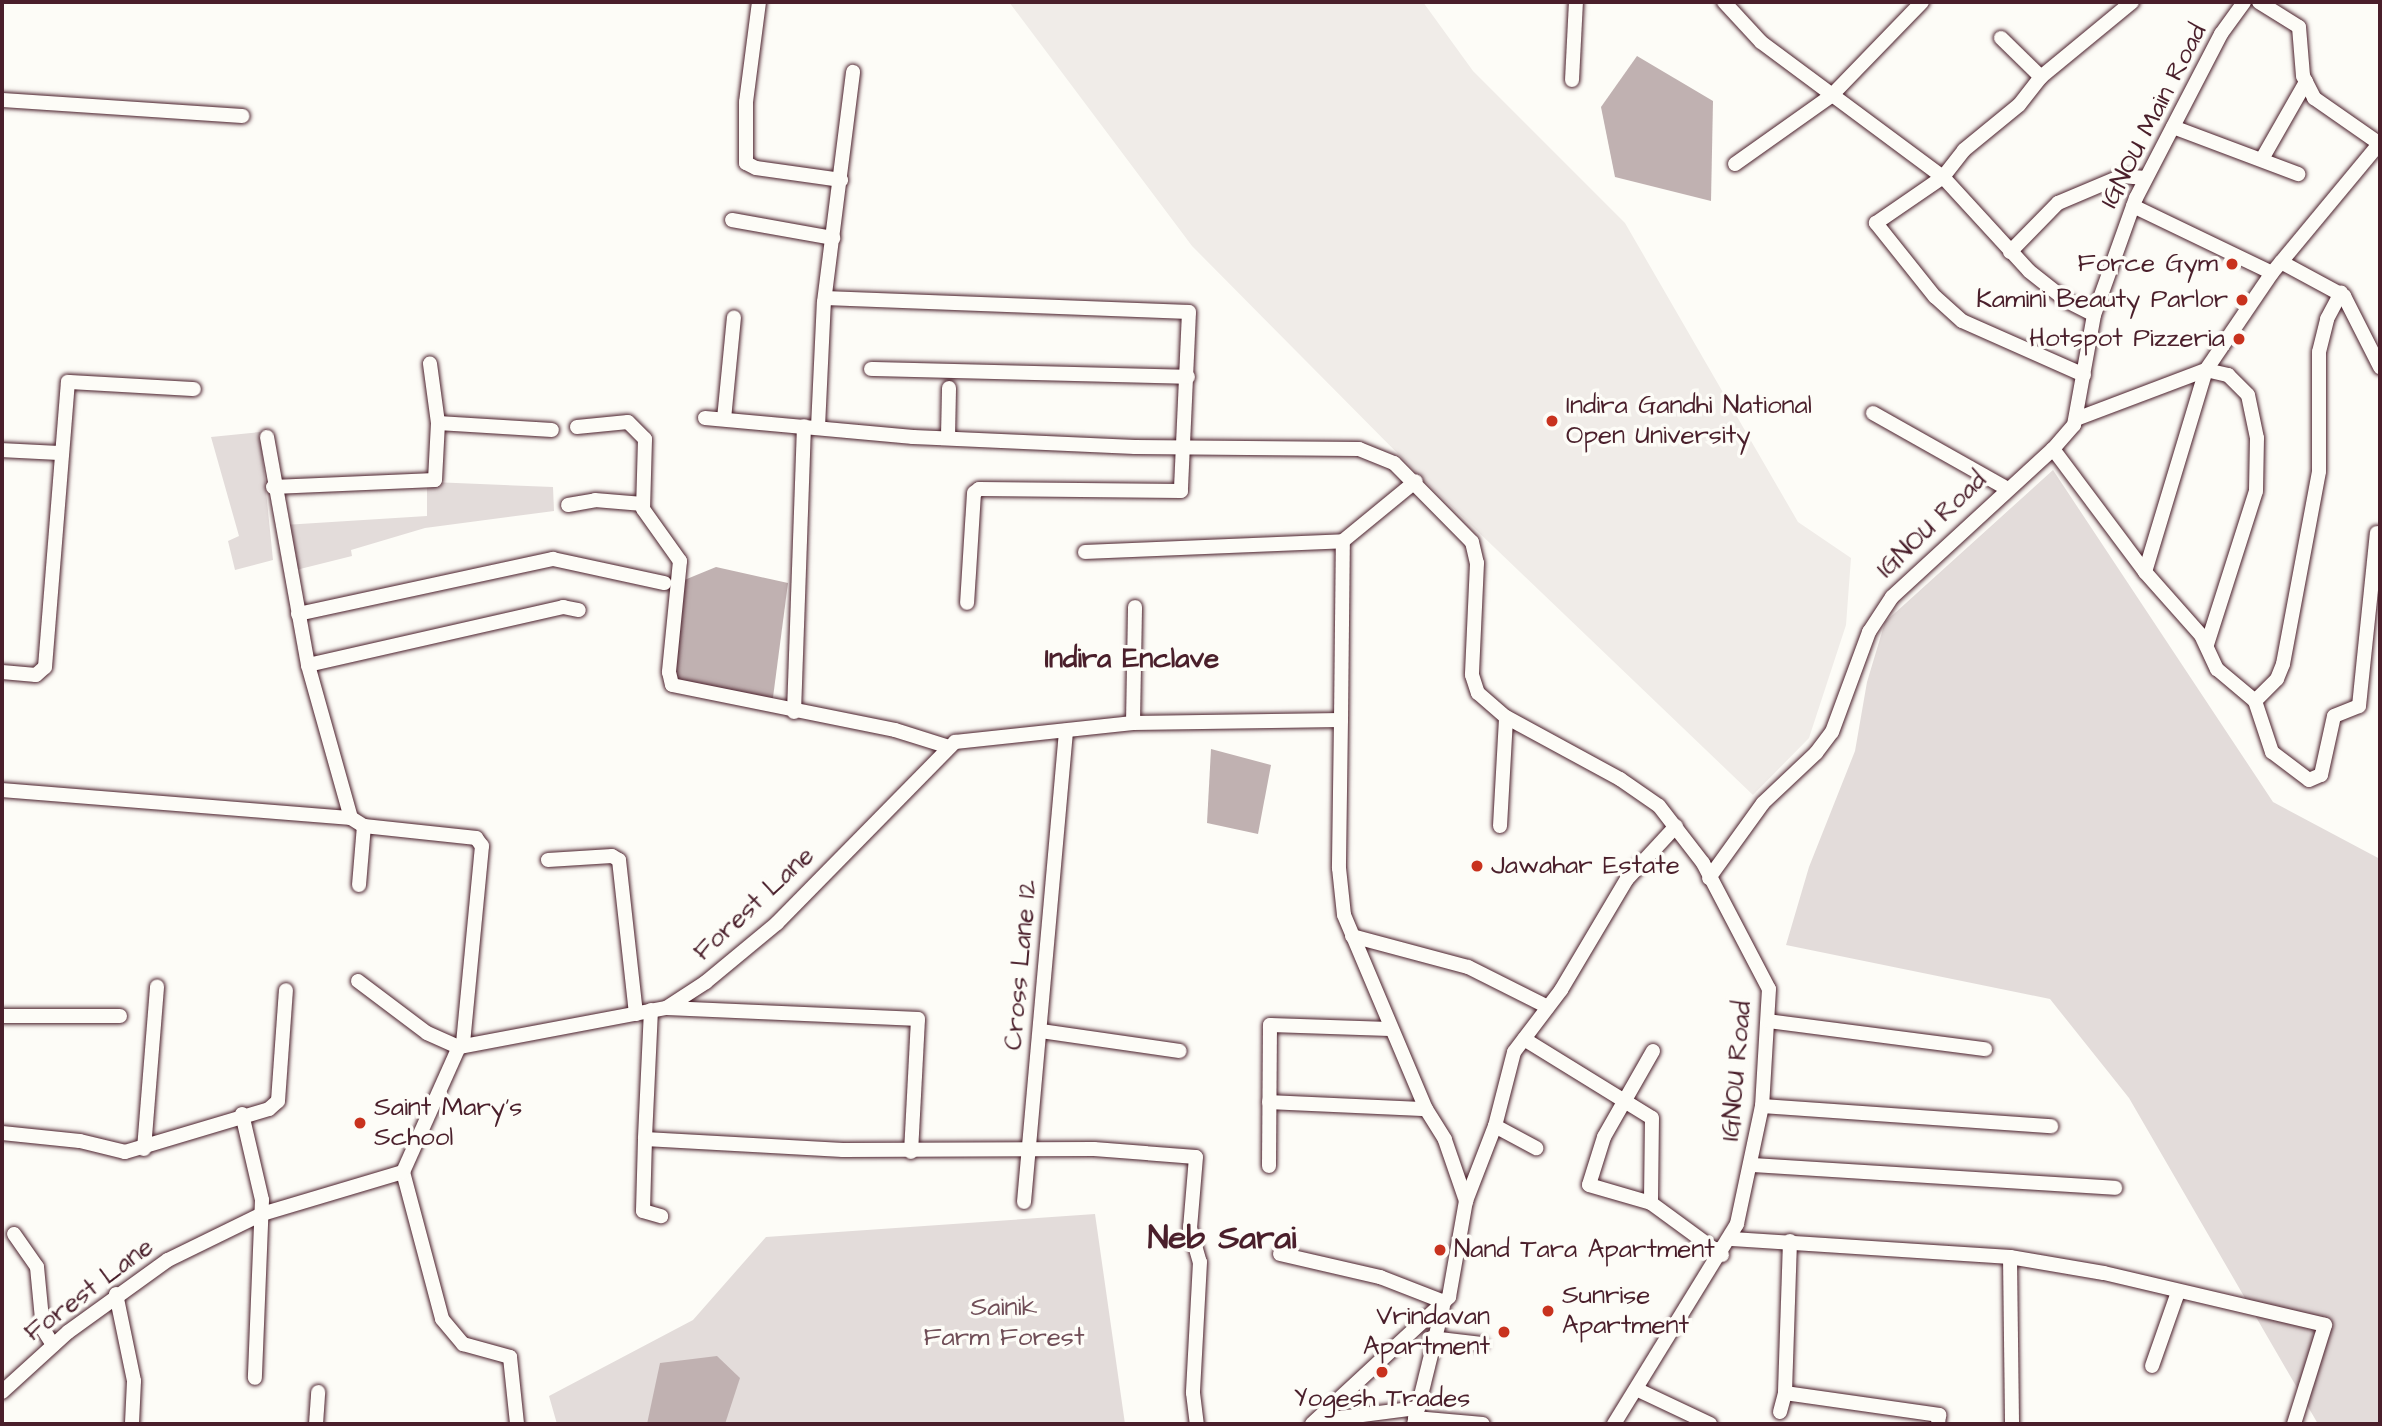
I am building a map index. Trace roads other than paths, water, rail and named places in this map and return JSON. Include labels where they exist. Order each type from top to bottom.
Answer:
[{"type":"street","points":[[759,2],[746,102],[746,163],[756,168],[841,180]]},
{"type":"street","points":[[1572,80],[1576,2]]},
{"type":"street","points":[[1724,2],[1761,41],[1831,96],[1943,177],[2010,253],[2067,300],[2094,315]]},
{"type":"street","points":[[1735,164],[1831,96],[1922,2]]},
{"type":"street","points":[[2084,375],[1962,321],[1935,297],[1876,226],[1943,177],[1965,150],[2019,105],[2041,77],[2132,2]]},
{"type":"street","name":"IGNOU Main Road","points":[[2076,419],[2094,315],[2133,206],[2221,34],[2244,2]]},
{"type":"street","points":[[2146,572],[2206,370],[2277,268],[2380,143],[2314,98],[2306,82],[2299,27],[2259,2]]},
{"type":"street","points":[[2001,38],[2041,77]]},
{"type":"street","points":[[794,712],[811,426],[853,72]]},
{"type":"street","points":[[2262,159],[2306,82]]},
{"type":"street","points":[[2,100],[242,116]]},
{"type":"street","points":[[2173,127],[2298,174]]},
{"type":"street","points":[[2010,253],[2058,203],[2122,176],[2145,178]]},
{"type":"street","points":[[2133,206],[2340,293],[2368,337],[2380,367]]},
{"type":"street","points":[[732,220],[833,238]]},
{"type":"street","points":[[2255,701],[2277,679],[2283,664],[2319,471],[2319,352],[2327,319],[2340,293]]},
{"type":"street","points":[[825,298],[1189,312],[1181,491],[976,490],[967,603]]},
{"type":"street","points":[[724,419],[734,317]]},
{"type":"street","points":[[274,487],[431,482],[437,475],[438,423],[430,364]]},
{"type":"street","points":[[871,369],[1188,377]]},
{"type":"street","points":[[2076,419],[2206,370],[2228,375],[2244,386],[2257,438],[2254,507],[2207,645]]},
{"type":"street","points":[[2,672],[36,675],[45,667],[70,381],[194,389]]},
{"type":"street","points":[[948,437],[949,388]]},
{"type":"street","points":[[1873,413],[2006,488]]},
{"type":"street","points":[[705,418],[948,437],[1359,449],[1380,455],[1416,481],[1475,546],[1473,683],[1478,694],[1506,717],[1620,779],[1659,806],[1676,826],[1709,878]]},
{"type":"street","name":"IGNOU Road","points":[[1614,1424],[1732,1239],[1752,1165],[1762,1107],[1769,989],[1709,878],[1763,803],[1816,753],[1832,732],[1869,632],[1892,597],[2006,488],[2053,449],[2076,419]]},
{"type":"street","points":[[438,423],[552,430]]},
{"type":"street","points":[[577,427],[635,424],[648,449],[643,504],[648,520],[680,561],[669,672],[672,685],[794,712],[904,732],[946,746],[970,737],[1066,731],[1133,723],[1341,720]]},
{"type":"street","points":[[267,437],[307,665],[357,822],[359,885]]},
{"type":"street","points":[[2053,449],[2146,572],[2207,645],[2217,669],[2255,701],[2272,752],[2309,780],[2319,778],[2334,716],[2359,706],[2379,529]]},
{"type":"street","points":[[2,450],[62,453]]},
{"type":"street","points":[[1085,552],[1343,541],[1416,481]]},
{"type":"street","points":[[568,505],[595,500],[643,504]]},
{"type":"street","points":[[1343,541],[1340,897],[1352,936],[1390,1029],[1426,1109],[1445,1140],[1466,1201]]},
{"type":"street","points":[[298,614],[553,559],[664,583]]},
{"type":"street","points":[[307,665],[563,607],[579,610]]},
{"type":"street","points":[[1133,723],[1135,607]]},
{"type":"street","points":[[1500,825],[1506,717]]},
{"type":"street","name":"Cross Lane 12","points":[[1024,1202],[1066,731]]},
{"type":"street","name":"Forest Lane","points":[[461,1046],[666,1008],[731,964],[777,923],[946,746]]},
{"type":"street","points":[[2,790],[357,822],[480,842],[461,1046],[403,1172],[442,1319],[463,1344],[510,1357],[517,1424]]},
{"type":"street","points":[[1314,1423],[1444,1302],[1452,1290],[1466,1201],[1495,1126],[1507,1070],[1627,879],[1676,826]]},
{"type":"street","points":[[548,860],[612,856],[619,860],[636,1014]]},
{"type":"street","points":[[1352,936],[1468,967],[1548,1007]]},
{"type":"street","points":[[358,981],[427,1032],[461,1046]]},
{"type":"street","points":[[144,1149],[157,987]]},
{"type":"street","points":[[2,1133],[80,1141],[120,1152],[144,1149],[242,1114],[269,1109],[278,1101],[286,990]]},
{"type":"street","points":[[666,1008],[918,1019],[911,1152]]},
{"type":"street","points":[[651,1010],[643,1211],[660,1216]]},
{"type":"street","points":[[2,1016],[120,1016]]},
{"type":"street","points":[[1768,1021],[1985,1049]]},
{"type":"street","points":[[1269,1166],[1270,1025],[1390,1029]]},
{"type":"street","points":[[1041,1031],[1180,1051]]},
{"type":"street","points":[[1524,1039],[1652,1118],[1651,1203]]},
{"type":"street","points":[[1653,1051],[1627,1103],[1604,1137],[1588,1185],[1651,1203],[1723,1255]]},
{"type":"street","points":[[1269,1102],[1426,1109]]},
{"type":"street","points":[[1762,1107],[2052,1126]]},
{"type":"street","points":[[242,1114],[260,1186],[262,1214],[256,1378]]},
{"type":"street","points":[[1495,1126],[1536,1148]]},
{"type":"street","points":[[645,1139],[911,1152],[1094,1149],[1196,1158],[1190,1228],[1200,1262],[1193,1393],[1197,1424]]},
{"type":"street","points":[[1752,1165],[2115,1188]]},
{"type":"street","name":"Forest Lane","points":[[2,1392],[53,1345],[116,1294],[168,1260],[262,1214],[403,1172]]},
{"type":"street","points":[[14,1234],[37,1268],[43,1329],[53,1345]]},
{"type":"street","points":[[1732,1239],[2010,1257],[2104,1273],[2326,1325],[2294,1424]]},
{"type":"street","points":[[1780,1412],[1785,1393],[1790,1241]]},
{"type":"street","points":[[1280,1254],[1380,1277],[1444,1302]]},
{"type":"street","points":[[2010,1257],[2012,1424]]},
{"type":"street","points":[[2152,1366],[2178,1292]]},
{"type":"street","points":[[116,1294],[134,1381],[132,1424]]},
{"type":"street","points":[[1415,1416],[1431,1338],[1444,1302]]},
{"type":"street","points":[[1431,1338],[1482,1344]]},
{"type":"street","points":[[1636,1389],[1710,1424]]},
{"type":"street","points":[[316,1424],[318,1392]]},
{"type":"street","points":[[1785,1393],[1939,1415],[1938,1424]]},
{"type":"street","points":[[1314,1423],[1415,1416],[1483,1424]]},
{"type":"place","name":"Force Gym","points":[[2232,264]]},
{"type":"place","name":"Kamini Beauty Parlor","points":[[2242,300]]},
{"type":"place","name":"Hotspot Pizzeria","points":[[2239,339]]},
{"type":"place","name":"Indira Gandhi National Open University","points":[[1552,421]]},
{"type":"place","name":"Jawahar Estate","points":[[1477,866]]},
{"type":"place","name":"Saint Mary's School","points":[[360,1123]]},
{"type":"place","name":"Nand Tara Apartment","points":[[1440,1250]]},
{"type":"place","name":"Sunrise Apartment","points":[[1548,1311]]},
{"type":"place","name":"Vrindavan Apartment","points":[[1504,1332]]},
{"type":"place","name":"Yogesh Trades","points":[[1382,1372]]},
{"type":"district","name":"Indira Enclave","points":[[1132,659]]},
{"type":"district","name":"Neb Sarai","points":[[1222,1239]]},
{"type":"park label","name":"Sainik Farm Forest","points":[[1004,1323]]}]
